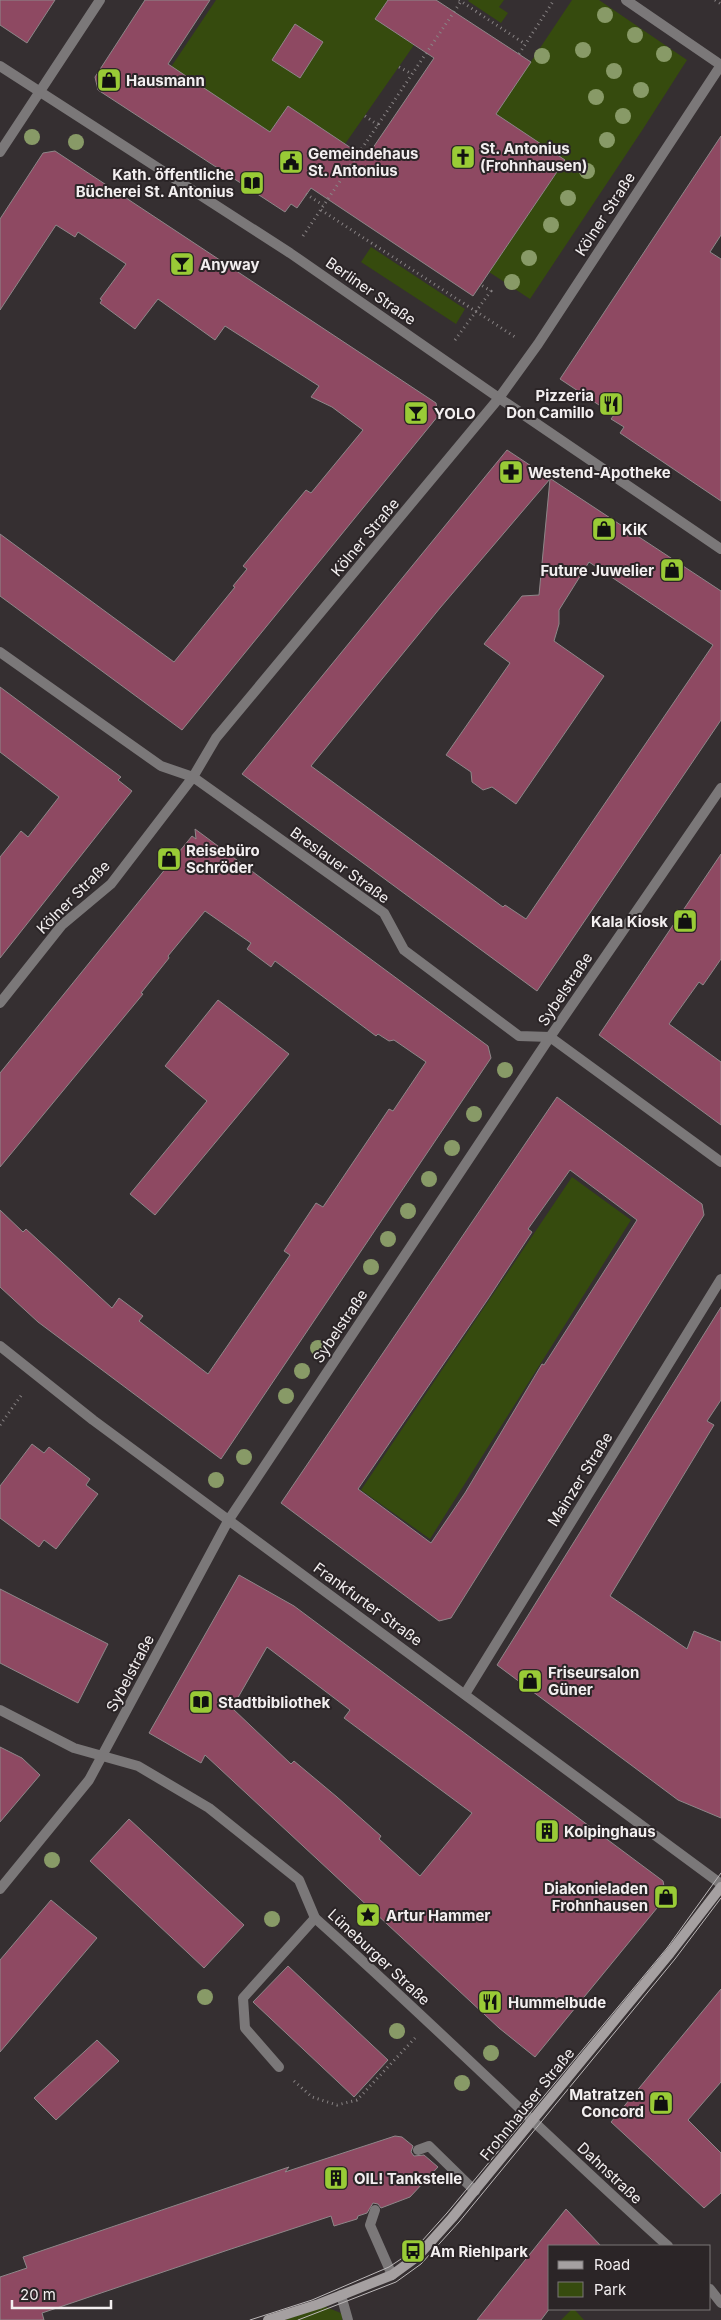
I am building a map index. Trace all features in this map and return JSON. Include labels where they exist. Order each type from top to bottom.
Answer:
[{"type":"main road","name":"Frohnhauser Straße","points":[[268,2320],[392,2275],[418,2256],[475,2191],[670,1953],[721,1885]]},
{"type":"street","points":[[0,152],[100,0]]},
{"type":"street","name":"Kölner Straße","points":[[0,1003],[62,925],[111,884],[193,777],[216,738],[499,398],[534,350],[721,65],[626,0]]},
{"type":"street","name":"Berliner Straße","points":[[0,66],[290,253],[721,549]]},
{"type":"street","name":"Breslauer Straße","points":[[0,652],[161,766],[193,777],[384,913],[404,950],[519,1036],[550,1037]]},
{"type":"street","name":"Sybelstraße","points":[[0,1889],[89,1780],[104,1756],[228,1520],[550,1037],[721,788]]},
{"type":"street","points":[[550,1037],[721,1162]]},
{"type":"street","name":"Mainzer Straße","points":[[465,1694],[721,1279]]},
{"type":"street","name":"Frankfurter Straße","points":[[0,1346],[93,1420],[721,1885]]},
{"type":"street","name":"Lüneburger Straße","points":[[0,1710],[74,1748],[138,1766],[210,1808],[299,1880],[315,1918],[532,2120]]},
{"type":"street","points":[[279,2067],[244,2028],[243,1998],[315,1918]]},
{"type":"street","name":"Dahnstraße","points":[[532,2120],[579,2166],[667,2245]]},
{"type":"street","points":[[418,2150],[429,2146],[475,2191]]},
{"type":"street","points":[[375,2210],[370,2225],[392,2275]]},
{"type":"street","points":[[711,2290],[721,2303]]},
{"type":"street","points":[[341,2295],[348,2320]]},
{"type":"path","points":[[290,253],[321,210],[460,0],[525,44]]},
{"type":"path","points":[[519,54],[554,0]]},
{"type":"path","points":[[716,0],[721,4]]},
{"type":"path","points":[[399,67],[412,74]]},
{"type":"path","points":[[365,116],[378,125]]},
{"type":"path","points":[[306,194],[323,205]]},
{"type":"path","points":[[321,210],[534,350]]},
{"type":"path","points":[[442,359],[491,291],[481,285]]},
{"type":"path","points":[[0,1425],[36,1375]]},
{"type":"path","points":[[279,2067],[312,2098],[337,2106],[357,2100],[429,2024]]},
{"type":"green space","points":[[216,0],[388,0],[375,19],[414,45],[345,144],[288,106],[270,132],[171,67]]},
{"type":"green space","points":[[469,0],[504,0],[499,7],[508,13],[501,23]]},
{"type":"green space","points":[[572,0],[599,0],[687,60],[530,299],[489,272],[565,160],[496,114]]},
{"type":"green space","points":[[371,247],[465,309],[456,324],[361,262]]},
{"type":"green space","points":[[572,1177],[631,1220],[430,1539],[361,1490]]},
{"type":"green space","points":[[324,2306],[343,2314],[342,2320],[285,2320]]},
{"type":"green space","points":[[571,2310],[575,2310],[584,2320],[561,2320]]},
{"type":"building","points":[[0,0],[55,0],[27,43],[0,25]]},
{"type":"building","points":[[145,0],[210,0],[168,64],[270,132],[288,106],[366,158],[434,58],[375,19],[388,0],[436,0],[531,62],[496,114],[565,160],[473,296],[311,188],[297,208],[291,204],[285,212],[98,90],[95,77]]},
{"type":"building","points":[[295,24],[323,42],[300,78],[272,60]]},
{"type":"building","points":[[721,136],[721,235],[710,252],[721,259],[721,501],[620,433],[624,427],[611,419],[614,415],[560,379]]},
{"type":"building","points":[[55,151],[436,403],[438,416],[182,730],[0,596],[0,534],[174,662],[235,587],[233,586],[247,569],[243,566],[306,490],[311,493],[363,430],[332,407],[311,397],[319,386],[225,326],[215,340],[158,299],[135,329],[100,303],[102,300],[100,299],[126,264],[78,232],[75,237],[56,225],[0,310],[0,219],[43,153]]},
{"type":"building","points":[[507,450],[721,591],[721,720],[537,991],[242,774]],"holes":[[[550,479],[539,595],[522,596],[484,644],[510,663],[446,755],[471,772],[472,782],[483,790],[492,787],[516,804],[604,676],[554,641],[559,624],[559,610],[589,562],[713,645],[526,919],[505,905],[503,907],[311,766],[440,608]]]},
{"type":"building","points":[[0,687],[121,777],[118,780],[132,791],[0,958],[0,857],[21,831],[28,837],[59,797],[0,752]]},
{"type":"building","points":[[195,829],[488,1046],[491,1058],[221,1459],[38,1322],[0,1287],[0,1210],[23,1232],[26,1229],[112,1308],[119,1298],[143,1316],[139,1321],[208,1374],[290,1255],[284,1251],[316,1203],[323,1207],[389,1109],[393,1111],[426,1062],[394,1040],[389,1041],[378,1034],[376,1036],[275,961],[271,967],[247,949],[251,943],[205,911],[168,956],[169,958],[141,993],[143,994],[0,1167],[0,1073],[192,836],[196,839]]},
{"type":"building","points":[[721,854],[721,959],[703,985],[699,982],[669,1024],[721,1062],[721,1125],[599,1035]]},
{"type":"building","points":[[218,1000],[289,1054],[155,1215],[130,1194],[207,1101],[165,1066]]},
{"type":"building","points":[[557,1097],[702,1204],[704,1215],[451,1618],[439,1621],[281,1503]],"holes":[[[570,1170],[637,1220],[544,1365],[542,1364],[465,1493],[431,1543],[358,1489],[488,1299],[532,1232],[528,1229]]]},
{"type":"building","points":[[721,1307],[721,1400],[707,1421],[714,1425],[610,1596],[687,1649],[694,1631],[721,1642],[721,1818],[678,1800],[497,1665]]},
{"type":"building","points":[[32,1444],[44,1453],[49,1447],[90,1479],[86,1485],[98,1494],[56,1549],[44,1540],[39,1547],[0,1518],[0,1486]]},
{"type":"building","points":[[239,1575],[294,1606],[663,1881],[666,1897],[535,2057],[499,2028],[205,1755],[201,1763],[149,1733]],"holes":[[[267,1647],[350,1710],[344,1718],[472,1813],[420,1876],[379,1839],[381,1836],[294,1761],[291,1764],[232,1708]]]},
{"type":"building","points":[[0,1589],[108,1644],[78,1703],[0,1663]]},
{"type":"building","points":[[0,1747],[22,1758],[40,1775],[0,1822]]},
{"type":"building","points":[[129,1819],[244,1925],[204,1968],[90,1861]]},
{"type":"building","points":[[51,1900],[97,1938],[0,2052],[0,1960]]},
{"type":"building","points":[[288,1966],[388,2060],[354,2097],[253,2002]]},
{"type":"building","points":[[721,1989],[721,2082],[688,2120],[721,2153],[721,2193],[704,2208],[611,2122]]},
{"type":"building","points":[[97,2040],[119,2061],[56,2120],[34,2098]]},
{"type":"building","points":[[395,2136],[402,2137],[413,2146],[411,2152],[414,2156],[424,2155],[438,2167],[410,2197],[381,2208],[378,2204],[373,2203],[367,2213],[358,2216],[357,2219],[334,2226],[331,2216],[228,2250],[42,2313],[44,2320],[0,2320],[0,2277],[27,2268],[23,2257],[289,2167],[285,2172]]},
{"type":"building","points":[[566,2209],[600,2245],[548,2245],[548,2310],[541,2320],[477,2320]]},
{"type":"tram line","points":[[250,2320],[312,2300],[389,2267],[413,2251],[447,2213],[667,1948],[721,1873]]},
{"type":"tram line","points":[[298,2320],[396,2282],[421,2264],[459,2222],[675,1959],[721,1898]]},
{"type":"place","name":"Hausmann","points":[[109,80]]},
{"type":"place","name":"St. Antonius (Frohnhausen)","points":[[463,157]]},
{"type":"place","name":"Gemeindehaus St. Antonius","points":[[291,162]]},
{"type":"place","name":"Kath. öffentliche Bücherei St. Antonius","points":[[252,183]]},
{"type":"place","name":"Anyway","points":[[182,264]]},
{"type":"place","name":"Pizzeria Don Camillo","points":[[611,404]]},
{"type":"place","name":"YOLO","points":[[416,413]]},
{"type":"place","name":"Westend-Apotheke","points":[[511,472]]},
{"type":"place","name":"KiK","points":[[604,529]]},
{"type":"place","name":"Future Juwelier","points":[[672,570]]},
{"type":"place","name":"Reisebüro Schröder","points":[[169,859]]},
{"type":"place","name":"Kala Kiosk","points":[[685,921]]},
{"type":"place","name":"Friseursalon Güner","points":[[530,1681]]},
{"type":"place","name":"Stadtbibliothek","points":[[201,1702]]},
{"type":"place","name":"Kolpinghaus","points":[[547,1831]]},
{"type":"place","name":"Diakonieladen Frohnhausen","points":[[666,1897]]},
{"type":"place","name":"Artur Hammer","points":[[368,1915]]},
{"type":"place","name":"Hummelbude","points":[[490,2002]]},
{"type":"place","name":"Matratzen Concord","points":[[661,2103]]},
{"type":"place","name":"OIL! Tankstelle","points":[[336,2178]]},
{"type":"place","name":"Am Riehlpark","points":[[413,2251]]}]
